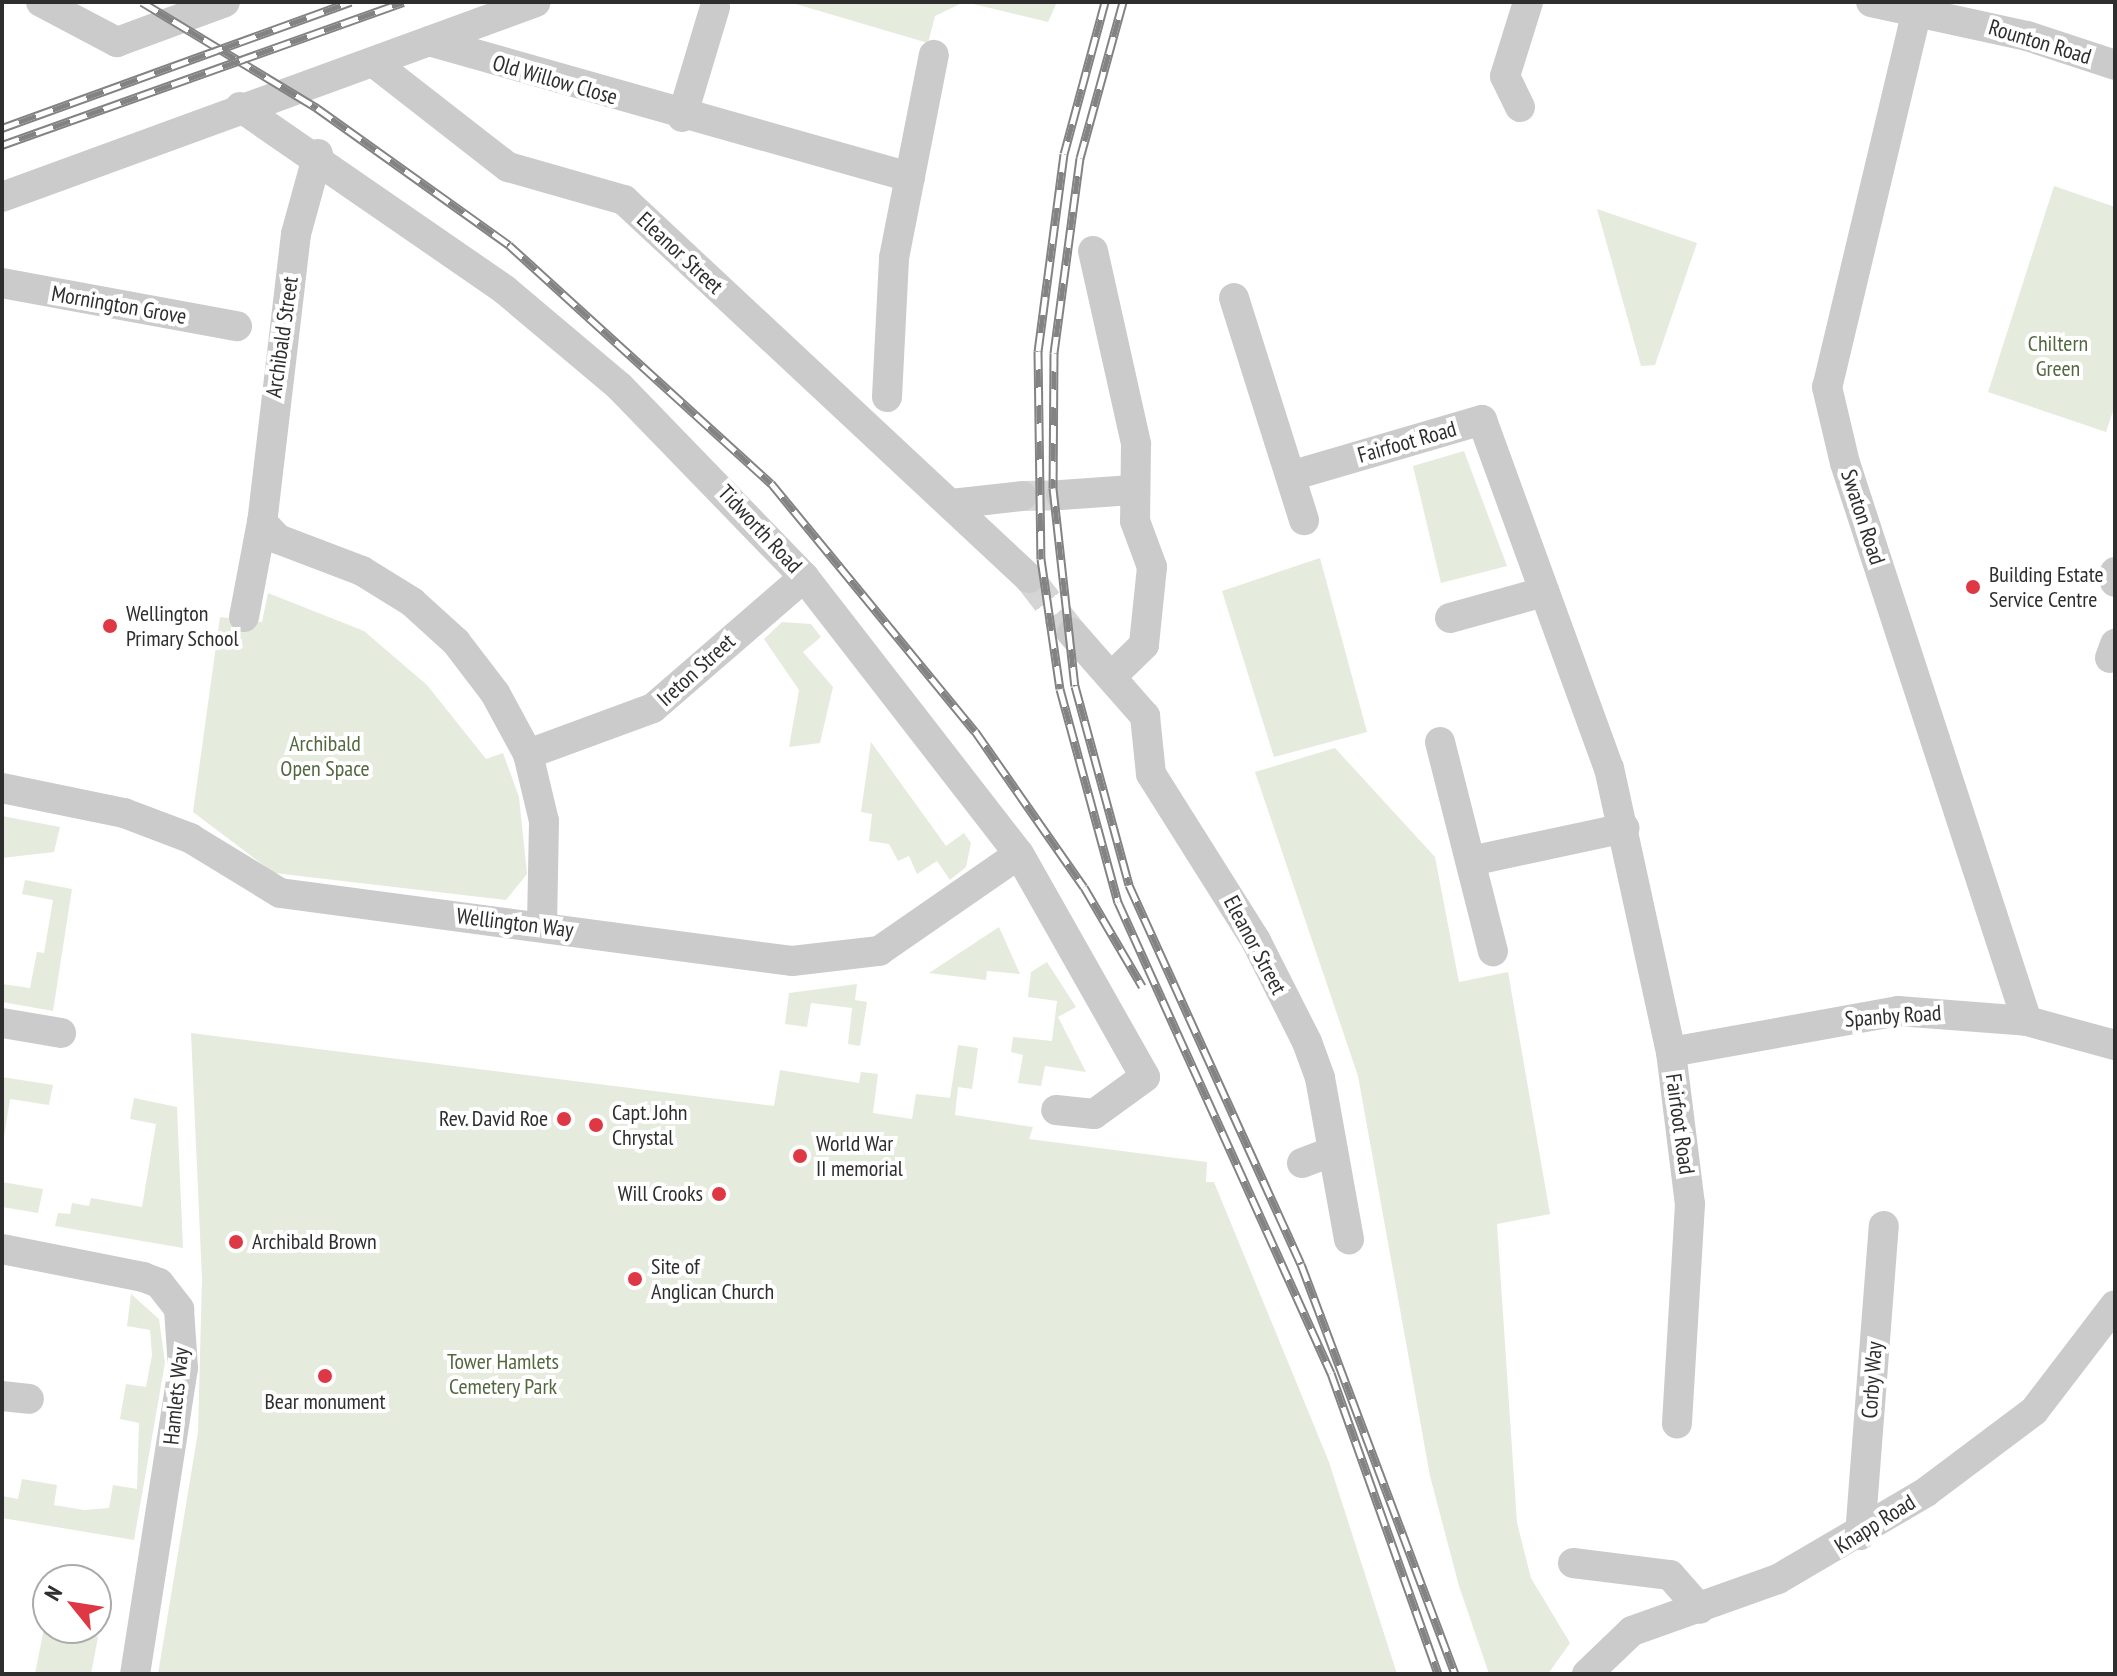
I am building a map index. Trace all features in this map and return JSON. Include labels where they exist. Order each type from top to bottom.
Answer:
[{"type":"street","points":[[41,2],[117,42],[225,2]]},
{"type":"street","points":[[2,197],[240,107],[536,2]]},
{"type":"street","points":[[1520,107],[1505,76],[1528,2]]},
{"type":"street","name":"Rounton Road","points":[[1871,2],[1918,6],[2115,65]]},
{"type":"street","name":"Swaton Road","points":[[1918,6],[1827,387],[1845,463],[2027,1021]]},
{"type":"street","points":[[682,117],[715,7]]},
{"type":"street","name":"Old Willow Close","points":[[429,41],[682,117],[910,177]]},
{"type":"street","points":[[887,397],[894,258],[934,55]]},
{"type":"street","name":"Eleanor Street","points":[[373,62],[508,167],[624,200],[1029,578]]},
{"type":"street","name":"Tidworth Road","points":[[240,107],[318,154],[505,290],[620,387],[804,577],[1019,854],[1145,1077],[1094,1114],[1056,1110]]},
{"type":"street","name":"Archibald Street","points":[[244,617],[262,522],[296,234],[318,154]]},
{"type":"street","points":[[1093,251],[1121,365],[1136,444],[1132,490],[1152,567],[1151,606],[1144,645],[1113,675]]},
{"type":"street","name":"Mornington Grove","points":[[2,283],[237,326]]},
{"type":"street","points":[[1234,298],[1294,475],[1304,520]]},
{"type":"street","points":[[864,322],[890,342]]},
{"type":"street","name":"Fairfoot Road","points":[[1294,475],[1482,420],[1625,828],[1671,1052],[1690,1204],[1677,1424]]},
{"type":"street","points":[[1061,495],[1132,490]]},
{"type":"street","points":[[951,504],[1022,496]]},
{"type":"street","points":[[262,522],[278,539],[385,584],[431,618],[495,693],[528,754],[548,854],[542,926]]},
{"type":"street","points":[[2115,572],[2115,582]]},
{"type":"street","name":"Ireton Street","points":[[528,754],[653,708],[804,577]]},
{"type":"street","points":[[1450,618],[1544,592]]},
{"type":"street","name":"Eleanor Street","points":[[1072,633],[1113,675],[1145,716],[1151,774],[1256,941],[1307,1042],[1333,1151],[1349,1239]]},
{"type":"street","points":[[1440,742],[1493,951]]},
{"type":"street","name":"Wellington Way","points":[[2,788],[138,818],[204,845],[280,893],[792,961],[854,959],[894,943],[1019,854]]},
{"type":"street","points":[[1471,861],[1625,828]]},
{"type":"street","name":"Spanby Road","points":[[1671,1052],[1875,1013],[2027,1021],[2115,1045]]},
{"type":"street","points":[[2,1023],[61,1033]]},
{"type":"street","points":[[1302,1163],[1333,1151]]},
{"type":"street","name":"Corby Way","points":[[1860,1535],[1884,1226]]},
{"type":"street","name":"Hamlets Way","points":[[2,1249],[143,1277],[159,1283],[179,1309],[183,1368],[135,1674]]},
{"type":"street","name":"Knapp Road","points":[[1587,1674],[1632,1631],[1778,1579],[1860,1535],[2034,1411],[2115,1305]]},
{"type":"street","points":[[1573,1563],[1670,1575],[1700,1609]]},
{"type":"green space","points":[[789,2],[964,2],[935,16],[928,43]]},
{"type":"green space","points":[[965,2],[1057,2],[1048,22]]},
{"type":"green space","name":"Chiltern Green","points":[[2054,186],[2115,207],[2115,405],[2106,432],[1988,392]]},
{"type":"green space","points":[[1597,209],[1697,243],[1655,365],[1641,366]]},
{"type":"green space","points":[[1464,451],[1507,566],[1441,583],[1413,466]]},
{"type":"green space","points":[[1320,558],[1367,732],[1274,757],[1222,591]]},
{"type":"green space","name":"Archibald Open Space","points":[[268,593],[364,631],[427,685],[486,759],[503,753],[519,797],[527,874],[506,900],[274,873],[193,812],[220,617],[262,622]]},
{"type":"green space","points":[[782,622],[811,624],[821,637],[803,652],[833,687],[820,743],[789,747],[799,690],[764,639]]},
{"type":"green space","points":[[871,742],[946,846],[964,833],[971,843],[966,867],[950,880],[937,861],[917,874],[909,856],[898,861],[889,844],[869,841],[872,814],[861,812]]},
{"type":"green space","points":[[1335,748],[1435,857],[1459,982],[1508,972],[1550,1214],[1497,1224],[1517,1523],[1531,1578],[1570,1643],[1548,1674],[1489,1674],[1459,1586],[1430,1476],[1358,1076],[1255,772]]},
{"type":"green space","points":[[2,816],[60,827],[54,852],[2,858]]},
{"type":"green space","points":[[25,880],[72,889],[53,1011],[2,1002],[2,984],[30,988],[37,952],[44,953],[53,900],[22,894]]},
{"type":"green space","points":[[999,927],[1020,974],[987,971],[986,980],[929,973]]},
{"type":"green space","points":[[1047,962],[1076,1007],[1058,1017],[1086,1072],[1045,1066],[1041,1086],[1018,1083],[1023,1055],[1011,1052],[1013,1037],[1052,1041],[1057,1001],[1028,997],[1031,972]]},
{"type":"green space","points":[[857,984],[855,1000],[867,1002],[860,1046],[848,1044],[852,1008],[811,1003],[807,1027],[785,1024],[789,993]]},
{"type":"green space","name":"Tower Hamlets Cemetery Park","points":[[191,1033],[774,1106],[780,1070],[859,1083],[861,1072],[878,1074],[873,1113],[912,1119],[916,1094],[950,1098],[958,1045],[978,1048],[972,1089],[958,1087],[955,1115],[1033,1127],[1029,1139],[1207,1162],[1206,1182],[1214,1182],[1329,1462],[1397,1674],[158,1674],[198,1432],[202,1279]]},
{"type":"green space","points":[[2,1077],[53,1085],[49,1105],[10,1099],[2,1149]]},
{"type":"green space","points":[[134,1098],[177,1107],[183,1248],[55,1226],[58,1213],[70,1214],[72,1203],[89,1206],[91,1198],[142,1207],[156,1124],[130,1119]]},
{"type":"green space","points":[[2,1182],[43,1189],[38,1213],[2,1207]]},
{"type":"green space","points":[[131,1294],[159,1319],[165,1363],[134,1540],[2,1518],[2,1496],[18,1499],[22,1479],[57,1485],[54,1505],[84,1510],[109,1508],[113,1485],[137,1489],[139,1423],[120,1419],[126,1384],[146,1387],[152,1355],[150,1330],[127,1326]]},
{"type":"green space","points":[[41,1644],[97,1644],[91,1674],[35,1674]]},
{"type":"tunnel","points":[[1022,496],[1061,495]]},
{"type":"tunnel","points":[[1029,578],[1072,633]]},
{"type":"railway","points":[[142,2],[317,108],[509,245],[771,483],[975,731],[1084,887],[1142,986]]},
{"type":"railway","points":[[2,128],[351,2]]},
{"type":"railway","points":[[2,145],[403,2]]},
{"type":"railway","points":[[1105,2],[1064,154],[1038,351],[1041,559],[1060,689],[1118,902],[1331,1373],[1438,1674]]},
{"type":"railway","points":[[1123,2],[1080,158],[1054,353],[1053,488],[1075,686],[1129,885],[1301,1264],[1455,1674]]},
{"type":"place","name":"Building Estate Service Centre","points":[[1973,587]]},
{"type":"place","name":"Wellington Primary School","points":[[110,626]]},
{"type":"place","name":"Rev. David Roe","points":[[564,1119]]},
{"type":"place","name":"Capt. John Chrystal","points":[[596,1125]]},
{"type":"place","name":"World War II memorial","points":[[800,1156]]},
{"type":"place","name":"Will Crooks","points":[[719,1194]]},
{"type":"place","name":"Archibald Brown","points":[[236,1242]]},
{"type":"place","name":"Site of Anglican Church","points":[[635,1279]]},
{"type":"place","name":"Bear monument","points":[[325,1376]]}]
